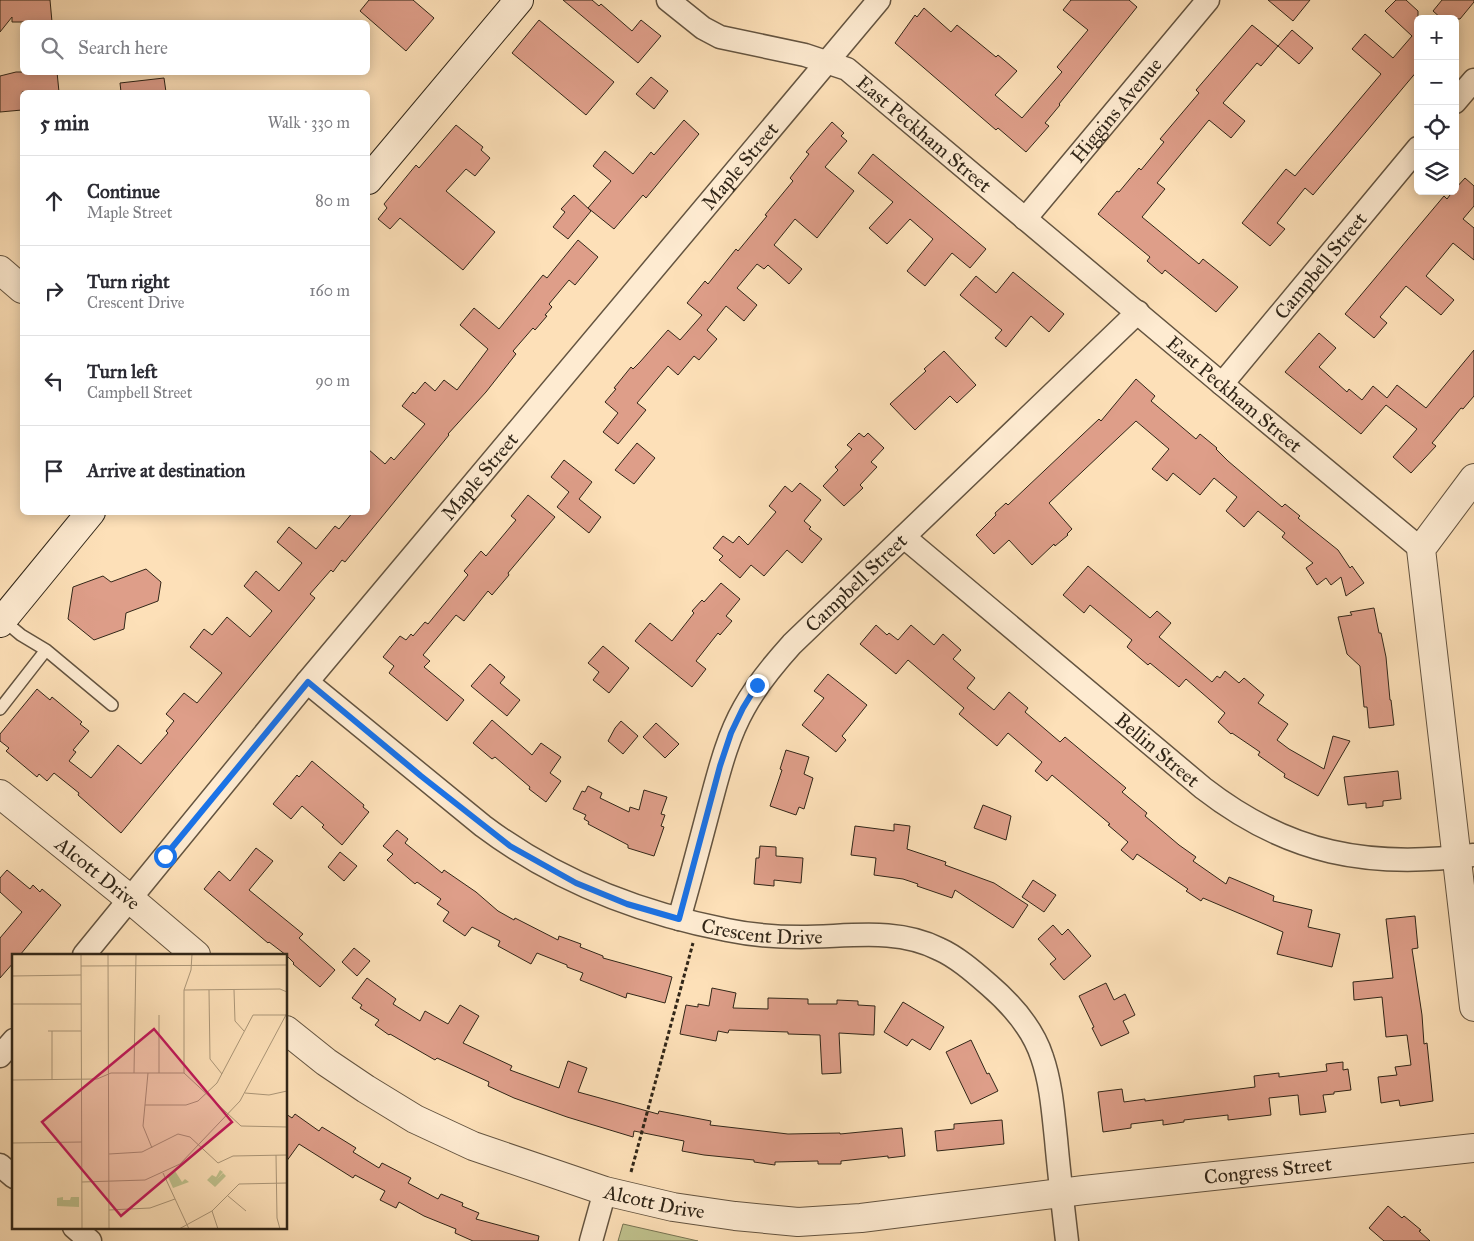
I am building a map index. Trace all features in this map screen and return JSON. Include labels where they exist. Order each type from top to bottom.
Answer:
[{"type":"street","points":[[370,178],[519,0]]},
{"type":"street","name":"East Peckham Street","points":[[668,0],[703,28],[720,37],[828,61],[847,69],[1421,549]]},
{"type":"street","name":"Maple Street","points":[[85,954],[308,682],[879,0]]},
{"type":"street","name":"Higgins Avenue","points":[[1025,219],[1208,0]]},
{"type":"street","points":[[1459,97],[1474,80]]},
{"type":"street","name":"Campbell Street","points":[[1222,384],[1416,150]]},
{"type":"street","points":[[0,270],[20,287]]},
{"type":"street","name":"Campbell Street","points":[[679,919],[720,766],[731,733],[757,685],[774,664],[1138,312]]},
{"type":"street","points":[[1474,478],[1421,549],[1465,856],[1474,1006]]},
{"type":"street","points":[[2,621],[89,515]]},
{"type":"street","name":"Bellin Street","points":[[904,537],[1202,788],[1228,808],[1255,824],[1318,849],[1349,856],[1413,860],[1465,856]]},
{"type":"street","name":"Crescent Drive","points":[[308,682],[436,788],[510,846],[576,883],[627,904],[679,919],[728,930],[760,935],[800,937],[883,935],[905,938],[940,949],[979,976],[1009,1004],[1023,1022],[1042,1056],[1051,1096],[1067,1241]]},
{"type":"street","name":"Alcott Drive","points":[[0,794],[195,954]]},
{"type":"street","name":"Alcott Drive","points":[[288,1032],[326,1062],[366,1089],[416,1119],[472,1146],[605,1191],[673,1208],[798,1222],[861,1218],[1061,1194]]},
{"type":"street","points":[[0,1056],[12,1042]]},
{"type":"street","name":"Congress Street","points":[[1061,1194],[1474,1148]]},
{"type":"street","points":[[0,1165],[12,1175]]},
{"type":"street","points":[[591,1241],[605,1191]]},
{"type":"street","points":[[75,1228],[90,1241]]},
{"type":"lane","points":[[2,621],[46,650],[112,705]]},
{"type":"lane","points":[[0,709],[46,650]]},
{"type":"path","points":[[631,1172],[695,936]]},
{"type":"green space","points":[[623,1224],[698,1241],[618,1241]]},
{"type":"building","points":[[0,0],[50,0],[52,20],[20,20],[20,22],[12,22],[12,17],[0,32]]},
{"type":"building","points":[[369,0],[413,0],[434,18],[406,51],[360,11]]},
{"type":"building","points":[[563,0],[592,0],[599,6],[601,4],[632,31],[641,20],[661,36],[638,63]]},
{"type":"building","points":[[1071,0],[1129,0],[1137,7],[1059,104],[1045,123],[1049,126],[1026,152],[998,128],[996,130],[895,43],[915,15],[917,17],[924,8],[951,32],[957,25],[996,57],[998,55],[1017,71],[995,95],[1022,118],[1062,72],[1057,67],[1088,30],[1063,10]]},
{"type":"building","points":[[1268,0],[1310,0],[1293,21]]},
{"type":"building","points":[[1396,0],[1406,0],[1418,11],[1418,15],[1414,15],[1414,75],[1313,195],[1305,188],[1277,223],[1285,229],[1270,246],[1242,223],[1286,169],[1295,176],[1381,74],[1352,49],[1365,34],[1393,58],[1412,36],[1385,11]]},
{"type":"building","points":[[1442,0],[1474,0],[1460,19],[1459,15],[1438,15],[1433,11]]},
{"type":"building","points":[[539,20],[614,82],[586,115],[512,53]]},
{"type":"building","points":[[1252,25],[1278,46],[1261,66],[1257,63],[1223,103],[1245,121],[1231,138],[1209,120],[1157,183],[1165,189],[1142,217],[1199,264],[1203,259],[1238,287],[1216,312],[1165,270],[1162,274],[1147,261],[1150,257],[1098,214],[1139,168],[1141,170],[1164,142],[1160,139],[1199,93],[1196,90]]},
{"type":"building","points":[[1292,30],[1313,48],[1299,64],[1278,46]]},
{"type":"building","points":[[16,72],[20,72],[20,75],[57,75],[59,90],[20,90],[20,110],[0,112],[0,76]]},
{"type":"building","points":[[651,77],[668,91],[654,109],[636,94]]},
{"type":"building","points":[[164,78],[166,90],[121,90],[120,83]]},
{"type":"building","points":[[684,120],[699,134],[646,198],[643,195],[614,229],[588,208],[611,181],[593,166],[605,151],[633,174],[651,152],[654,155]]},
{"type":"building","points":[[832,122],[844,133],[841,136],[847,141],[825,167],[854,191],[817,238],[795,219],[774,245],[802,269],[789,284],[768,265],[764,269],[757,264],[737,288],[757,305],[744,321],[726,306],[707,330],[717,339],[699,360],[694,356],[678,375],[668,366],[637,403],[646,410],[618,444],[603,432],[618,413],[605,402],[616,389],[614,388],[631,367],[633,369],[640,362],[668,330],[680,340],[702,315],[687,303],[705,281],[708,284],[736,249],[738,251],[767,216],[765,215],[793,181],[790,178],[809,154],[806,152]]},
{"type":"building","points":[[456,125],[483,147],[481,150],[490,158],[475,176],[466,169],[446,191],[495,232],[463,270],[400,218],[390,229],[378,219],[387,208],[384,204],[416,165],[419,168]]},
{"type":"building","points":[[873,154],[986,249],[970,268],[952,253],[925,286],[907,271],[933,239],[910,219],[887,244],[869,228],[893,202],[858,173]]},
{"type":"building","points":[[1465,178],[1474,186],[1474,206],[1463,219],[1474,228],[1474,260],[1453,243],[1426,276],[1454,300],[1441,315],[1406,286],[1380,317],[1387,323],[1374,338],[1345,314],[1444,196],[1447,199],[1450,195],[1459,195],[1459,185]]},
{"type":"building","points":[[574,195],[591,211],[568,239],[553,227],[565,212],[561,209]]},
{"type":"building","points":[[578,240],[598,257],[575,285],[569,280],[549,304],[552,307],[545,315],[547,316],[535,330],[533,328],[513,351],[516,354],[486,392],[448,434],[345,562],[342,560],[333,572],[331,570],[310,594],[315,598],[121,833],[78,795],[79,793],[54,773],[47,781],[39,774],[37,777],[6,751],[9,748],[0,741],[0,734],[37,689],[50,700],[52,697],[82,722],[80,724],[89,731],[73,750],[76,752],[69,761],[91,778],[118,745],[141,764],[168,733],[166,731],[174,721],[166,714],[184,693],[197,703],[222,673],[190,647],[204,629],[212,635],[227,617],[250,637],[272,611],[244,586],[256,571],[279,591],[302,563],[277,542],[289,527],[316,549],[335,526],[339,529],[351,515],[370,515],[370,451],[385,464],[391,457],[394,460],[425,424],[402,406],[413,392],[415,394],[425,382],[435,391],[444,380],[457,390],[488,349],[460,325],[474,308],[499,329],[543,275],[547,278]]},
{"type":"building","points":[[1013,272],[1064,314],[1049,332],[1031,316],[1006,347],[995,338],[1002,330],[960,295],[976,276],[996,293]]},
{"type":"building","points":[[1319,333],[1336,348],[1319,367],[1347,392],[1349,389],[1362,400],[1373,386],[1387,398],[1397,385],[1426,408],[1474,350],[1474,396],[1463,409],[1461,408],[1432,443],[1436,446],[1411,473],[1393,457],[1417,429],[1386,405],[1361,434],[1285,372]]},
{"type":"building","points":[[944,351],[976,385],[957,403],[950,396],[915,430],[890,404],[926,371],[924,369]]},
{"type":"building","points":[[1136,379],[1155,396],[1151,401],[1196,439],[1200,434],[1217,448],[1228,461],[1282,507],[1285,504],[1300,516],[1298,518],[1338,550],[1350,568],[1352,566],[1364,583],[1346,596],[1341,577],[1331,585],[1326,578],[1317,585],[1306,568],[1313,563],[1282,537],[1285,533],[1258,511],[1244,527],[1226,511],[1237,497],[1214,478],[1200,495],[1173,473],[1167,481],[1152,469],[1169,449],[1136,421],[1049,503],[1072,529],[1068,535],[1055,546],[1054,544],[1032,565],[1009,540],[994,554],[976,535],[996,515],[995,513],[1006,503],[1008,505],[1099,419],[1101,421]]},
{"type":"building","points":[[859,433],[864,437],[868,433],[884,448],[871,462],[877,467],[860,485],[863,488],[844,506],[823,486],[838,470],[835,467],[852,449],[847,445]]},
{"type":"building","points":[[637,443],[655,458],[634,484],[615,470]]},
{"type":"building","points":[[564,460],[592,482],[579,499],[601,517],[589,533],[557,507],[569,492],[551,477]]},
{"type":"building","points":[[800,483],[821,500],[804,521],[811,527],[809,529],[822,539],[802,563],[787,550],[764,576],[751,565],[740,578],[719,560],[723,556],[713,548],[723,536],[733,543],[739,536],[748,545],[776,512],[769,506],[785,486],[792,492]]},
{"type":"building","points":[[528,495],[555,517],[492,595],[488,591],[464,621],[456,615],[423,655],[430,661],[424,667],[464,700],[447,721],[389,673],[394,666],[383,657],[400,636],[406,640],[411,634],[413,636],[425,622],[428,624],[468,575],[464,571],[481,551],[486,556],[516,520],[511,516]]},
{"type":"building","points":[[1088,566],[1150,618],[1157,611],[1171,623],[1159,637],[1212,682],[1217,676],[1220,678],[1225,671],[1239,683],[1244,678],[1264,695],[1258,703],[1288,724],[1277,740],[1289,749],[1324,769],[1333,736],[1350,741],[1318,796],[1284,777],[1285,774],[1258,755],[1260,752],[1231,734],[1218,722],[1225,713],[1186,679],[1179,687],[1127,647],[1132,640],[1090,605],[1084,613],[1063,595]]},
{"type":"building","points":[[146,569],[161,582],[158,601],[126,613],[124,629],[94,640],[68,619],[73,587],[103,576],[111,582]]},
{"type":"building","points":[[721,583],[740,599],[726,616],[732,621],[720,635],[718,633],[696,661],[706,669],[692,687],[635,641],[650,623],[672,641],[694,613],[692,611],[702,600],[704,602]]},
{"type":"building","points":[[1374,608],[1386,657],[1394,725],[1369,728],[1367,707],[1364,707],[1360,666],[1347,654],[1338,617],[1352,615],[1350,612]]},
{"type":"building","points":[[876,625],[887,635],[889,633],[898,640],[911,625],[934,645],[943,634],[961,650],[953,659],[975,678],[967,688],[994,710],[1009,692],[1028,708],[1025,712],[1060,742],[1065,737],[1126,788],[1122,792],[1147,813],[1145,816],[1196,857],[1193,861],[1226,884],[1229,877],[1274,896],[1273,901],[1312,910],[1308,927],[1340,934],[1332,967],[1277,954],[1283,932],[1203,898],[1201,901],[1186,891],[1188,889],[1137,854],[1133,860],[1121,850],[1128,842],[1108,825],[1110,824],[1052,775],[1047,781],[1035,771],[1042,762],[1008,733],[997,746],[959,714],[964,708],[908,660],[896,674],[860,644]]},
{"type":"building","points":[[603,646],[629,668],[609,693],[593,680],[599,672],[588,663]]},
{"type":"building","points":[[490,664],[505,677],[500,683],[520,700],[507,716],[471,686]]},
{"type":"building","points":[[828,674],[867,705],[842,736],[846,740],[836,752],[802,725],[824,698],[814,691]]},
{"type":"building","points":[[492,720],[532,755],[541,743],[561,757],[550,773],[561,781],[546,802],[495,757],[492,759],[473,743]]},
{"type":"building","points":[[621,721],[638,736],[623,754],[608,741]]},
{"type":"building","points":[[656,723],[679,744],[665,758],[643,737]]},
{"type":"building","points":[[786,750],[809,757],[804,774],[813,778],[804,809],[799,807],[796,815],[770,806],[782,770],[780,769]]},
{"type":"building","points":[[312,761],[364,805],[363,807],[369,812],[342,845],[322,827],[324,825],[302,806],[291,819],[273,804],[297,775],[299,777]]},
{"type":"building","points":[[1398,771],[1401,799],[1383,801],[1383,806],[1366,808],[1366,803],[1348,805],[1344,777]]},
{"type":"building","points":[[588,786],[602,793],[600,798],[629,812],[630,807],[639,810],[644,790],[667,797],[661,814],[665,815],[661,826],[664,827],[654,856],[628,848],[628,845],[588,824],[589,822],[584,819],[586,815],[573,809],[582,791],[585,792]]},
{"type":"building","points":[[983,805],[1011,816],[1006,840],[974,828]]},
{"type":"building","points":[[894,824],[910,826],[907,849],[946,862],[945,865],[994,883],[1028,905],[1013,928],[955,890],[952,898],[903,879],[874,875],[876,858],[851,855],[855,826],[894,831]]},
{"type":"building","points":[[397,830],[408,839],[405,843],[442,873],[444,870],[476,892],[498,911],[514,920],[515,918],[558,940],[559,936],[581,944],[580,947],[603,956],[603,958],[672,977],[665,1003],[627,993],[626,998],[580,980],[583,973],[537,953],[531,964],[498,946],[500,941],[472,927],[465,936],[443,921],[449,912],[437,904],[441,899],[417,882],[415,884],[387,860],[393,854],[383,846]]},
{"type":"building","points":[[760,846],[776,847],[776,856],[803,858],[801,883],[774,880],[774,886],[754,884],[756,858],[759,858]]},
{"type":"building","points":[[256,848],[273,861],[249,890],[303,934],[299,938],[335,970],[320,987],[293,964],[288,954],[285,954],[268,943],[204,889],[219,871],[230,881]]},
{"type":"building","points":[[340,852],[357,866],[344,881],[328,867]]},
{"type":"building","points":[[7,870],[30,889],[33,885],[40,892],[42,889],[61,905],[21,954],[12,954],[12,964],[0,978],[0,938],[22,912],[0,892],[0,878]]},
{"type":"building","points":[[1033,880],[1056,895],[1044,912],[1022,897]]},
{"type":"building","points":[[1415,916],[1418,948],[1412,949],[1422,1015],[1424,1044],[1427,1043],[1433,1101],[1400,1106],[1399,1100],[1381,1103],[1378,1077],[1397,1075],[1395,1067],[1411,1065],[1407,1035],[1386,1037],[1382,997],[1354,1000],[1353,982],[1393,978],[1386,919]]},
{"type":"building","points":[[1053,925],[1062,935],[1068,929],[1091,956],[1064,980],[1050,964],[1056,959],[1038,939]]},
{"type":"building","points":[[354,948],[370,961],[357,976],[342,962]]},
{"type":"building","points":[[367,978],[396,999],[393,1004],[420,1021],[425,1011],[448,1024],[460,1005],[479,1016],[463,1043],[512,1066],[510,1070],[559,1088],[568,1061],[587,1068],[578,1092],[658,1114],[659,1111],[711,1121],[710,1125],[788,1134],[840,1134],[902,1128],[905,1156],[841,1161],[841,1164],[818,1164],[818,1161],[775,1162],[775,1165],[754,1162],[754,1160],[682,1151],[684,1141],[634,1131],[633,1137],[567,1117],[514,1098],[488,1086],[489,1082],[437,1058],[435,1060],[389,1035],[375,1025],[379,1020],[360,1008],[362,1005],[352,998]]},
{"type":"building","points":[[1106,983],[1114,1000],[1125,994],[1135,1015],[1123,1021],[1129,1033],[1101,1046],[1079,996]]},
{"type":"building","points":[[712,988],[736,993],[733,1008],[768,1009],[768,998],[808,999],[808,1004],[837,1004],[837,1000],[858,1001],[858,1005],[875,1006],[874,1035],[839,1033],[841,1073],[822,1074],[820,1035],[729,1030],[728,1033],[718,1031],[716,1041],[680,1034],[686,1005],[698,1007],[698,1004],[709,1006]]},
{"type":"building","points":[[903,1002],[944,1027],[930,1050],[912,1039],[907,1046],[884,1032]]},
{"type":"building","points":[[971,1040],[987,1074],[989,1073],[998,1091],[971,1104],[946,1052]]},
{"type":"building","points":[[1343,1062],[1343,1070],[1348,1069],[1351,1090],[1323,1095],[1326,1112],[1300,1115],[1298,1095],[1269,1098],[1271,1115],[1228,1120],[1228,1115],[1184,1120],[1184,1122],[1163,1125],[1163,1120],[1131,1124],[1131,1128],[1103,1132],[1098,1092],[1122,1089],[1124,1102],[1145,1099],[1145,1101],[1255,1087],[1254,1076],[1279,1073],[1279,1077],[1327,1071],[1326,1064]]},
{"type":"building","points":[[295,1114],[319,1131],[322,1127],[356,1148],[353,1152],[379,1168],[382,1163],[411,1178],[408,1183],[438,1199],[441,1194],[463,1203],[462,1206],[479,1213],[476,1219],[539,1236],[538,1241],[473,1241],[455,1233],[456,1229],[424,1216],[399,1202],[396,1208],[380,1200],[385,1191],[355,1175],[353,1178],[299,1144],[288,1159],[288,1115],[292,1118]]},
{"type":"building","points":[[1002,1120],[1004,1144],[937,1151],[935,1131],[954,1129],[954,1124]]},
{"type":"building","points":[[1388,1206],[1421,1230],[1419,1231],[1430,1241],[1384,1241],[1369,1228]]},
{"type":"route","points":[[165,856],[308,682],[421,776],[510,846],[576,883],[627,904],[679,919],[720,766],[731,733],[757,685]]}]
